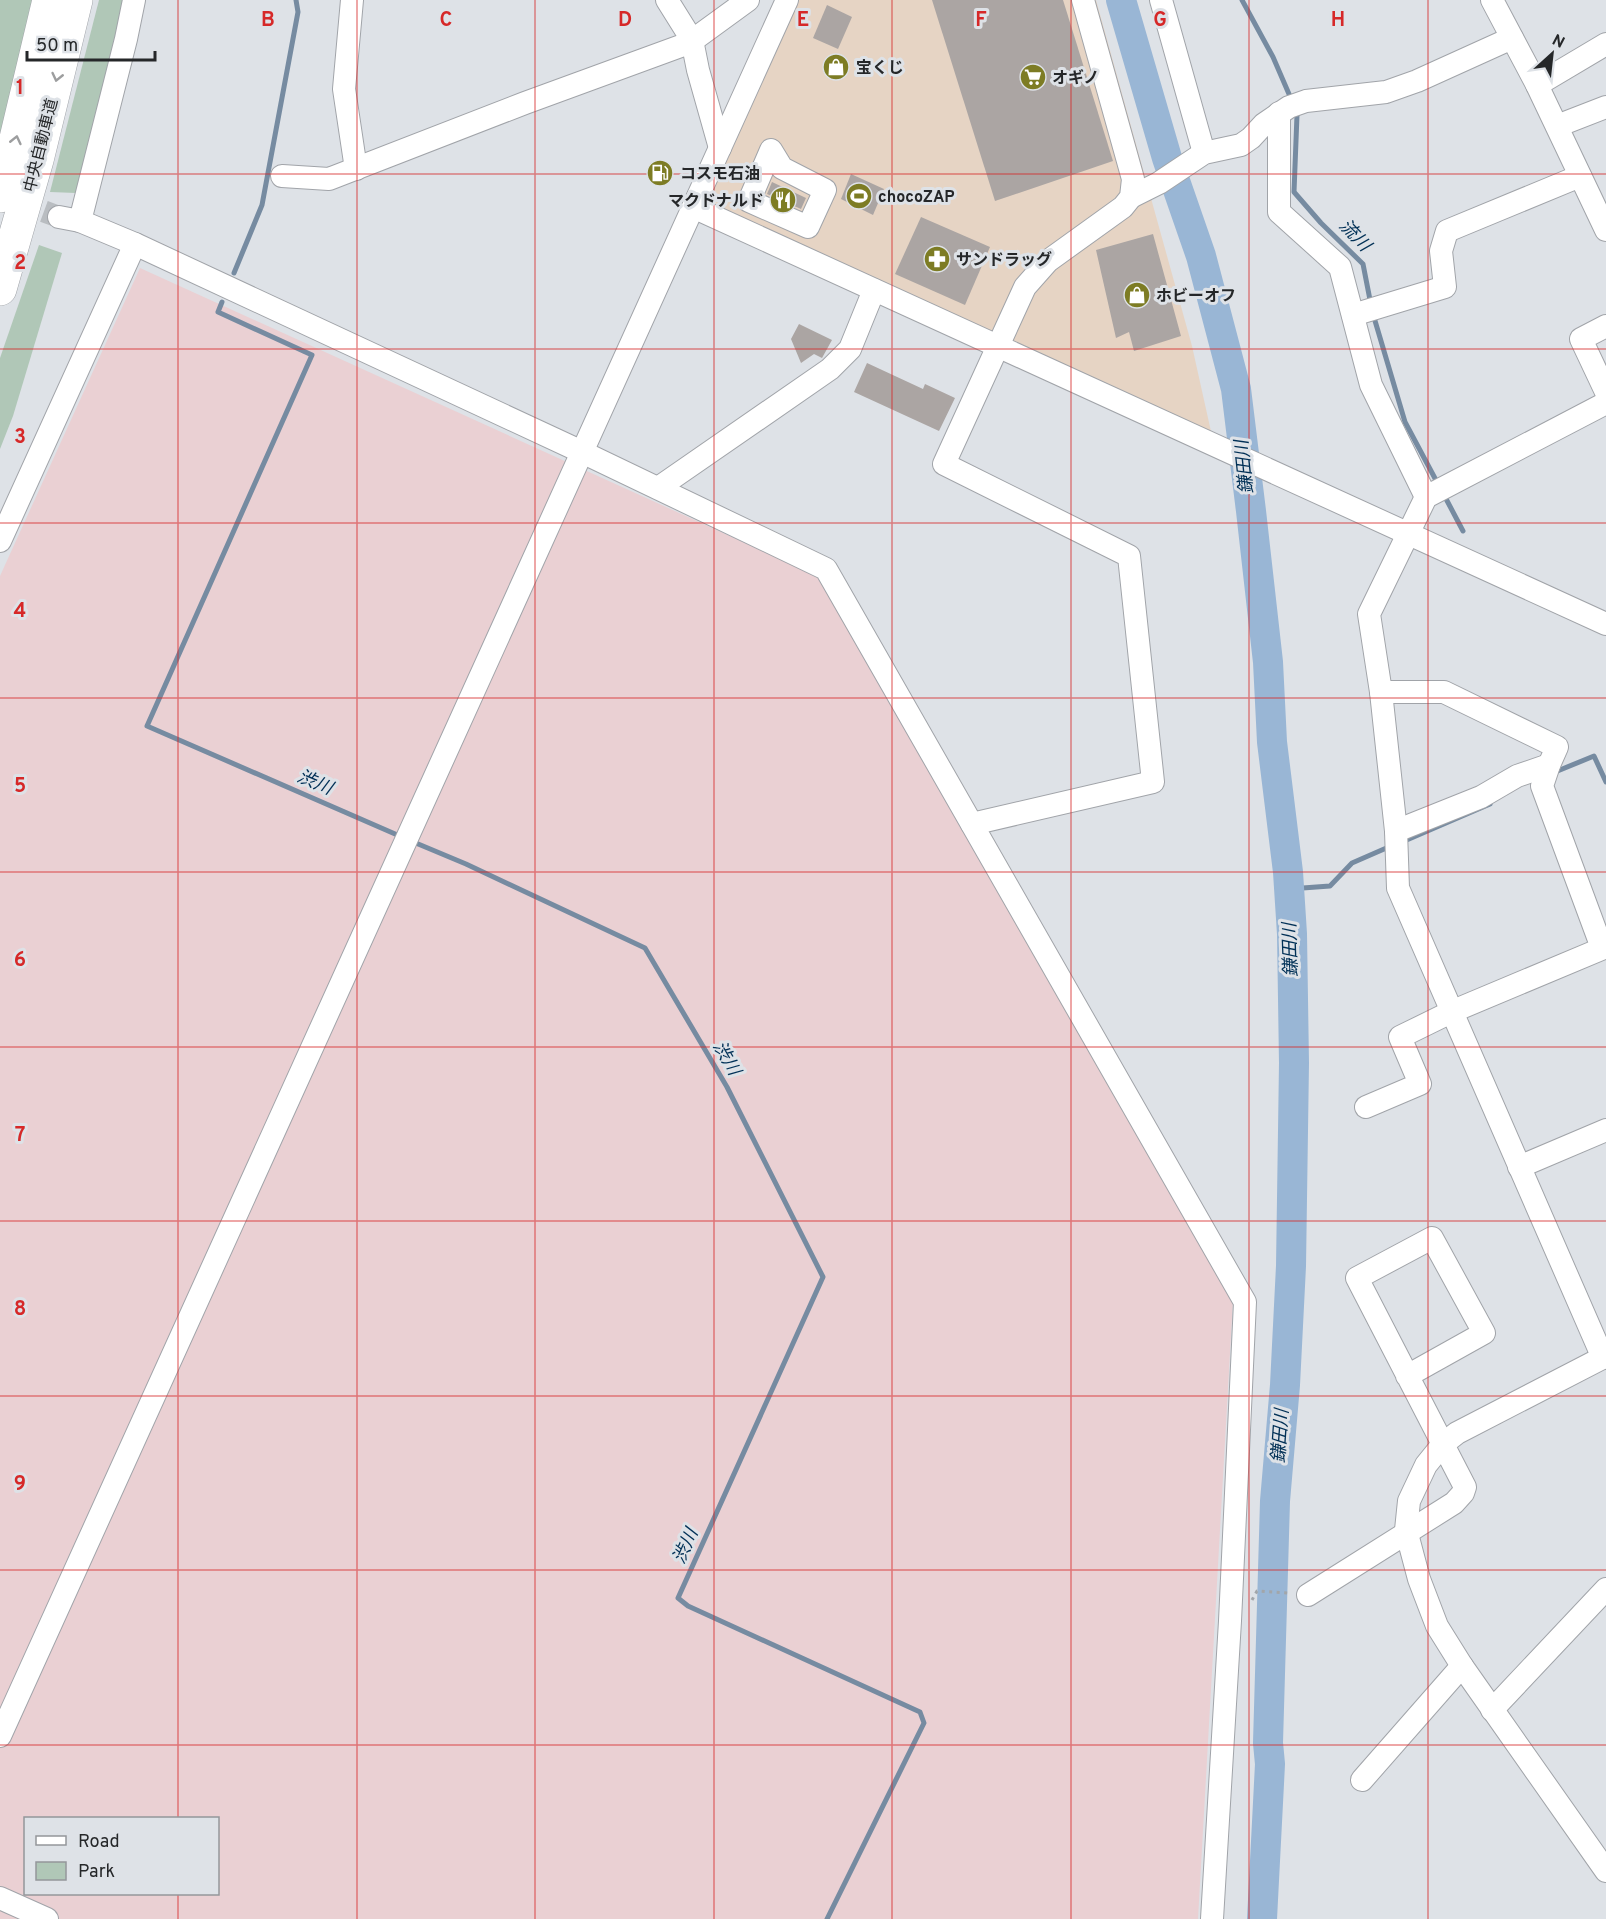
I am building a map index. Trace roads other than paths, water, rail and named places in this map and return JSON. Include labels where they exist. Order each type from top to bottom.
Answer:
[{"type":"highway","name":"中央自動車道","points":[[0,196],[49,0]]},
{"type":"highway","name":"中央自動車道","points":[[0,289],[37,160],[76,0]]},
{"type":"street","points":[[134,0],[126,39],[70,219],[135,244],[582,452],[826,569],[1245,1302],[1230,1621],[1212,1919]]},
{"type":"street","points":[[352,0],[344,89],[356,169]]},
{"type":"street","points":[[666,0],[692,40],[720,148]]},
{"type":"street","points":[[282,176],[329,179],[356,169],[692,40],[748,0]]},
{"type":"street","points":[[0,1736],[787,0]]},
{"type":"street","points":[[1083,0],[1133,179],[1131,196]]},
{"type":"street","points":[[1161,0],[1200,156]]},
{"type":"street","points":[[1492,0],[1537,85],[1606,230]]},
{"type":"street","points":[[972,824],[1154,782],[1129,556],[944,464],[1016,302],[1036,272],[1123,207],[1131,196],[1159,183],[1200,156],[1241,145],[1279,113],[1306,101],[1386,92],[1418,81],[1512,38]]},
{"type":"street","points":[[1537,85],[1606,44]]},
{"type":"street","points":[[1557,126],[1606,107]]},
{"type":"street","points":[[1279,113],[1279,212],[1340,267],[1371,385],[1426,497]]},
{"type":"street","points":[[1353,315],[1445,286],[1441,251],[1447,231],[1580,176]]},
{"type":"street","points":[[693,207],[1606,624]]},
{"type":"street","points":[[0,541],[135,244]]},
{"type":"street","points":[[658,488],[830,369],[850,349],[874,290]]},
{"type":"street","points":[[1606,326],[1581,339],[1606,392]]},
{"type":"street","points":[[1606,403],[1426,497],[1369,614],[1381,692],[1396,831],[1398,888],[1604,1357],[1457,1433],[1443,1444],[1426,1465],[1409,1501],[1407,1534],[1419,1579],[1437,1626],[1492,1710],[1606,1871]]},
{"type":"street","points":[[1366,1107],[1420,1084],[1400,1037],[1451,1012],[1604,948],[1542,786],[1548,765],[1557,747],[1444,692],[1381,692]]},
{"type":"street","points":[[1396,831],[1481,797],[1517,776],[1548,765]]},
{"type":"street","points":[[1519,1167],[1606,1130]]},
{"type":"street","points":[[1308,1595],[1407,1534],[1454,1503],[1463,1493],[1465,1487],[1407,1376],[1357,1278],[1432,1238],[1484,1333],[1407,1376]]},
{"type":"street","points":[[1492,1710],[1606,1589]]},
{"type":"street","points":[[1362,1779],[1462,1666]]},
{"type":"street","points":[[0,1898],[47,1919]]},
{"type":"waterway","points":[[234,273],[262,205],[298,12],[296,0]]},
{"type":"waterway","name":"鎌田川","points":[[1121,0],[1167,158],[1201,256],[1236,389],[1268,662],[1272,742],[1288,872],[1292,934],[1294,1063],[1291,1266],[1285,1385],[1275,1501],[1268,1743],[1270,1764],[1262,1919]]},
{"type":"waterway","name":"流川","points":[[1242,0],[1273,57],[1292,101]]},
{"type":"waterway","name":"流川","points":[[1295,109],[1297,115],[1294,192],[1321,223],[1363,264],[1371,305]]},
{"type":"waterway","name":"渋川","points":[[222,302],[218,312],[312,355],[147,726],[402,837]]},
{"type":"waterway","name":"流川","points":[[1373,314],[1405,422],[1438,484]]},
{"type":"waterway","name":"流川","points":[[1444,495],[1463,531]]},
{"type":"waterway","points":[[1555,772],[1594,756],[1606,782]]},
{"type":"waterway","points":[[1402,842],[1490,804]]},
{"type":"waterway","name":"渋川","points":[[411,841],[466,864],[645,948],[727,1087],[823,1277],[678,1598],[688,1606],[920,1712],[924,1723],[827,1919]]},
{"type":"waterway","points":[[1289,889],[1330,886],[1352,863],[1391,846]]},
{"type":"tunnel","points":[[13,200],[59,217]]},
{"type":"place","name":"宝くじ","points":[[836,67]]},
{"type":"place","name":"オギノ","points":[[1033,77]]},
{"type":"place","name":"コスモ石油","points":[[660,173]]},
{"type":"place","name":"chocoZAP","points":[[859,196]]},
{"type":"place","name":"マクドナルド","points":[[783,200]]},
{"type":"place","name":"サンドラッグ","points":[[937,259]]},
{"type":"place","name":"ホビーオフ","points":[[1137,295]]}]
